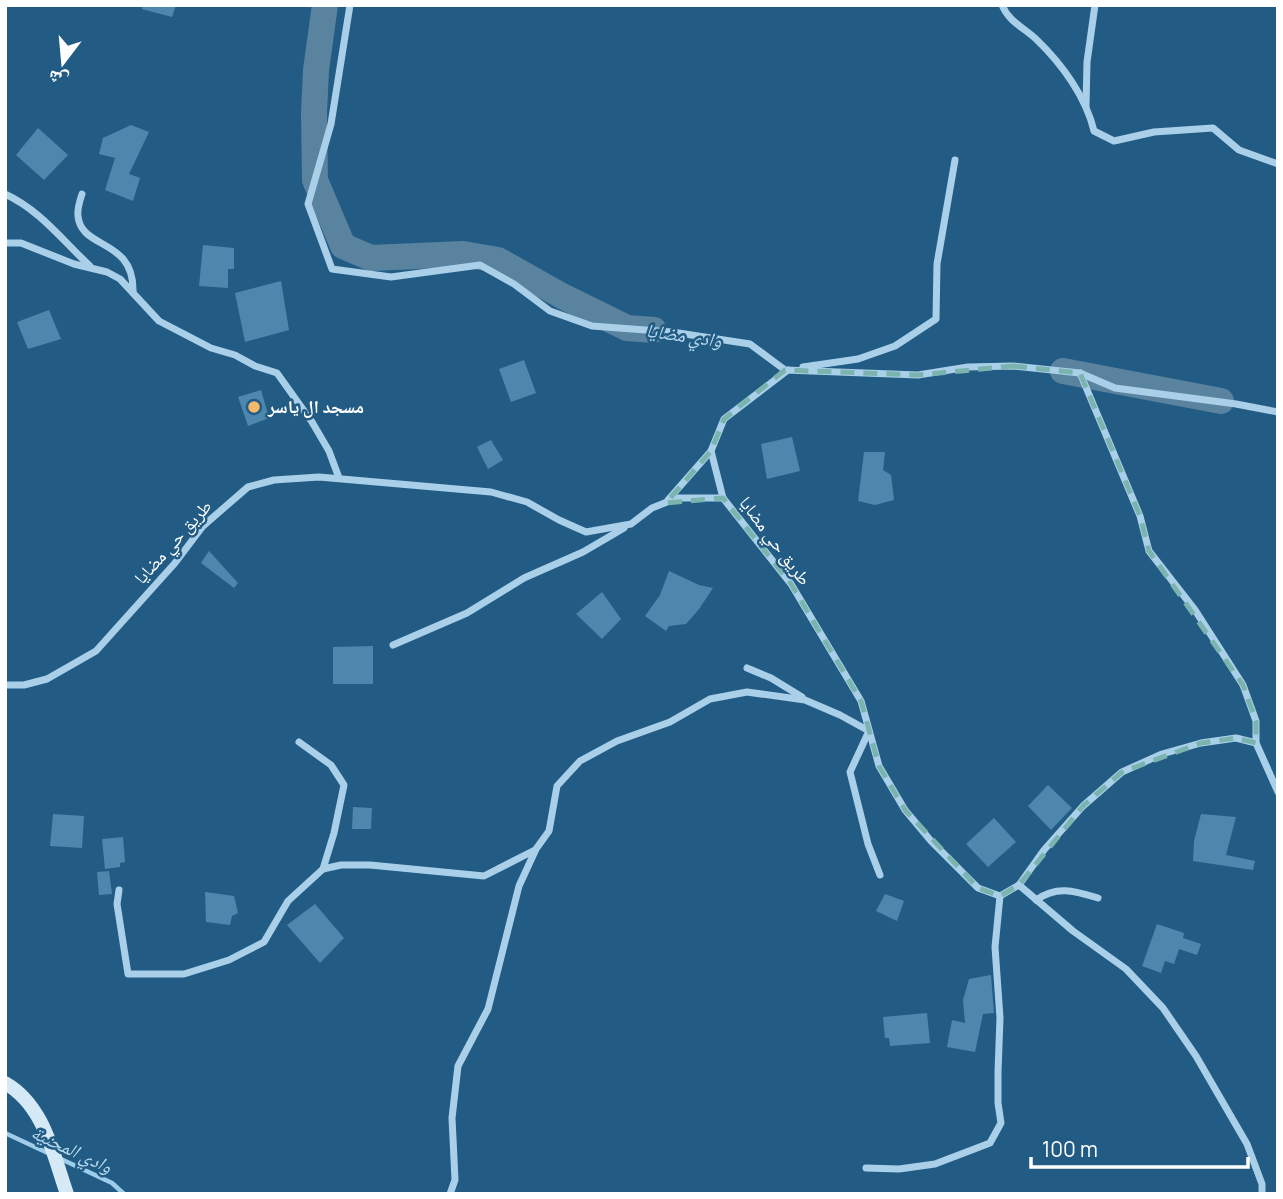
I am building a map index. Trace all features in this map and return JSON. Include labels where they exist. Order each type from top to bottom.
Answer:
[{"type":"main road","points":[[5,1083],[19,1091],[39,1116],[66,1190]]},
{"type":"street","points":[[350,5],[331,124],[308,204],[332,268],[391,276],[480,265],[514,284],[550,311],[592,326],[672,332],[750,344],[785,370],[918,375],[968,367],[1013,366],[1080,373],[1115,388],[1278,412]]},
{"type":"street","points":[[1002,5],[1006,17],[1036,39],[1068,76],[1086,106],[1094,131],[1114,141],[1154,132],[1213,128],[1239,150],[1278,164]]},
{"type":"street","points":[[1086,106],[1087,62],[1095,5]]},
{"type":"street","points":[[666,503],[711,451],[724,419],[785,370],[871,355],[895,346],[936,319],[937,264],[955,160]]},
{"type":"street","points":[[5,194],[44,219],[93,269]]},
{"type":"street","points":[[82,194],[78,217],[86,233],[117,251],[125,260],[133,277],[133,291]]},
{"type":"street","points":[[5,243],[21,243],[120,279],[159,321],[211,348],[277,373],[312,422],[329,451],[339,478]]},
{"type":"street","points":[[1080,373],[1140,516],[1149,551],[1195,610],[1243,685],[1256,721],[1256,743],[1278,792]]},
{"type":"street","points":[[711,451],[723,498]]},
{"type":"street","name":"طريق حي مضايا","points":[[5,685],[24,685],[47,679],[96,651],[175,563],[203,526],[248,487],[274,480],[339,478],[491,492],[527,502],[586,532],[631,524],[652,508],[677,498],[723,498],[791,584],[861,701],[879,766],[905,810],[931,841],[978,888],[1000,896]]},
{"type":"street","points":[[393,645],[467,613],[524,578],[583,552],[631,524]]},
{"type":"street","points":[[747,668],[771,678],[806,700],[869,731],[850,772],[880,876]]},
{"type":"street","points":[[450,1194],[455,1180],[452,1118],[458,1066],[488,1009],[519,886],[536,849],[549,831],[556,786],[580,761],[617,741],[670,722],[710,699],[747,692],[806,700]]},
{"type":"street","points":[[866,1168],[899,1169],[935,1164],[990,1143],[1001,1123],[998,1103],[1000,1018],[995,947],[1000,896],[1019,885],[1044,850],[1083,806],[1122,772],[1162,754],[1201,743],[1236,738],[1256,743]]},
{"type":"street","points":[[299,742],[331,765],[344,785],[323,869]]},
{"type":"street","points":[[119,890],[117,904],[128,974],[184,974],[229,960],[264,942],[288,901],[323,869],[370,864],[484,876],[536,849]]},
{"type":"street","points":[[1019,885],[1073,931],[1126,970],[1163,1008],[1196,1056],[1247,1144],[1262,1184],[1262,1194]]},
{"type":"street","points":[[1037,900],[1048,892],[1069,890],[1098,898]]},
{"type":"highlighted area","points":[[1013,366],[1080,373],[1140,516],[1149,551],[1243,685],[1256,721],[1256,743],[1236,738],[1201,743],[1122,772],[1083,806],[1019,885],[1000,896],[978,888],[905,810],[879,766],[861,701],[791,584],[723,498],[666,503],[711,451],[724,419],[785,370],[918,375]]},
{"type":"building","points":[[142,5],[176,5],[172,17],[142,9]]},
{"type":"building","points":[[131,125],[149,132],[129,174],[140,178],[133,201],[105,190],[115,158],[99,154],[103,138]]},
{"type":"building","points":[[38,128],[68,155],[44,180],[16,155]]},
{"type":"building","points":[[203,245],[234,248],[234,269],[228,269],[228,288],[199,286]]},
{"type":"building","points":[[281,281],[289,330],[245,342],[235,293]]},
{"type":"building","points":[[49,310],[61,339],[28,349],[17,322]]},
{"type":"building","points":[[524,360],[536,393],[511,402],[499,369]]},
{"type":"building","name":"مسجد ال ياسر","points":[[261,390],[269,418],[248,426],[238,397]]},
{"type":"building","points":[[792,437],[800,471],[767,479],[761,444]]},
{"type":"building","points":[[491,440],[503,460],[488,469],[477,447]]},
{"type":"building","points":[[864,452],[885,452],[883,470],[891,475],[894,500],[875,505],[858,501]]},
{"type":"building","points":[[209,551],[238,583],[234,588],[201,563]]},
{"type":"building","points":[[669,571],[699,585],[713,588],[686,624],[669,626],[666,631],[645,616],[660,595]]},
{"type":"building","points":[[602,592],[621,619],[602,639],[576,614]]},
{"type":"building","points":[[373,646],[373,684],[333,684],[333,647]]},
{"type":"building","points":[[1048,785],[1072,808],[1051,830],[1028,806]]},
{"type":"building","points":[[353,807],[372,808],[371,829],[352,829]]},
{"type":"building","points":[[53,814],[84,816],[82,848],[50,846]]},
{"type":"building","points":[[1201,814],[1236,817],[1226,855],[1255,861],[1253,870],[1193,861],[1194,841]]},
{"type":"building","points":[[994,818],[1016,842],[988,867],[966,844]]},
{"type":"building","points":[[123,837],[125,862],[120,863],[120,867],[105,869],[102,839]]},
{"type":"building","points":[[109,871],[112,894],[99,895],[97,872]]},
{"type":"building","points":[[205,892],[234,896],[238,913],[232,916],[230,925],[206,922]]},
{"type":"building","points":[[885,894],[904,901],[897,921],[876,911]]},
{"type":"building","points":[[315,904],[344,938],[320,963],[287,925]]},
{"type":"building","points":[[1157,924],[1184,933],[1183,938],[1201,944],[1197,955],[1179,949],[1174,964],[1165,961],[1161,973],[1142,966]]},
{"type":"building","points":[[991,975],[994,1013],[983,1014],[975,1052],[947,1047],[952,1020],[965,1023],[963,1000],[969,979]]},
{"type":"building","points":[[927,1013],[930,1043],[890,1046],[889,1038],[885,1038],[883,1017]]},
{"type":"waterway","name":"وادي مضايا","points":[[325,5],[316,70],[315,180],[343,246],[371,258],[463,254],[498,260],[627,328],[654,330]]},
{"type":"waterway","name":"وادي مضايا","points":[[1063,371],[1221,401]]},
{"type":"waterway","name":"وادي المحنية","points":[[5,1133],[50,1154]]},
{"type":"waterway","name":"وادي المحنية","points":[[61,1159],[112,1183],[124,1194]]},
{"type":"place","name":"مسجد ال ياسر","points":[[254,407]]}]
